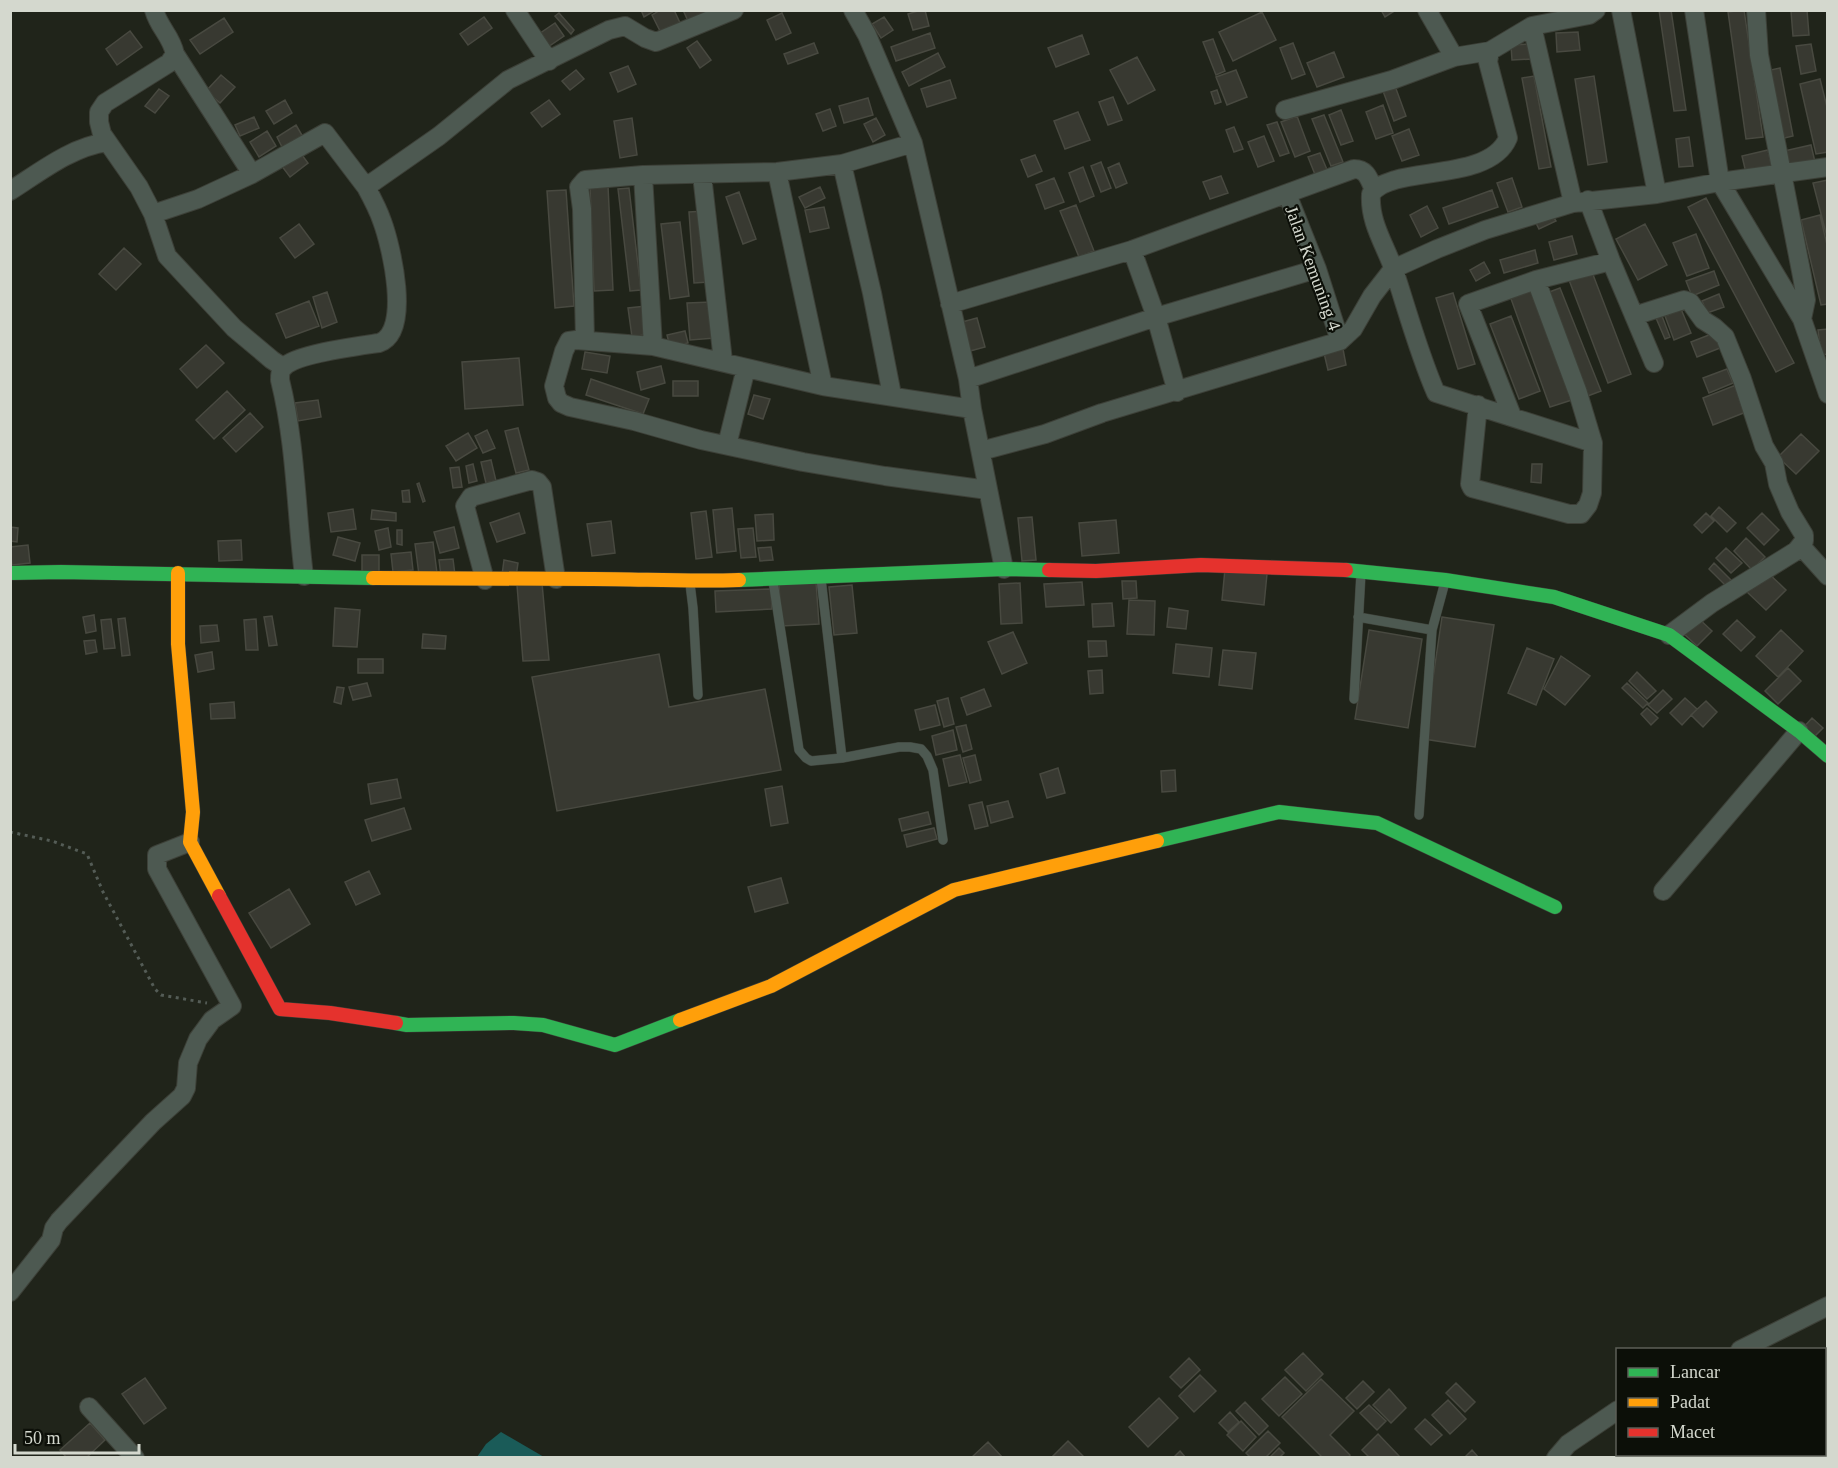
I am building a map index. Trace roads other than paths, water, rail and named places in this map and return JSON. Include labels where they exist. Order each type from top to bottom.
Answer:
[{"type":"street","points":[[154,10],[162,28],[172,40],[175,54],[252,174]]},
{"type":"street","points":[[515,10],[549,61]]},
{"type":"street","points":[[366,187],[448,129],[508,80],[609,30],[625,26],[656,42],[734,10]]},
{"type":"street","points":[[853,10],[867,35],[913,143],[968,379],[1004,569]]},
{"type":"street","points":[[1427,10],[1454,57]]},
{"type":"street","points":[[1621,10],[1657,194]]},
{"type":"street","points":[[1694,10],[1720,182],[1802,318],[1827,394]]},
{"type":"street","points":[[1756,10],[1759,55],[1806,300],[1802,318]]},
{"type":"street","points":[[1285,110],[1392,80],[1454,57],[1490,51],[1532,26],[1591,12]]},
{"type":"street","points":[[1532,26],[1581,201],[1611,261],[1654,363]]},
{"type":"street","points":[[1490,51],[1488,62],[1507,131],[1508,138],[1504,147],[1481,163],[1384,183],[1371,194],[1372,217],[1393,269],[1436,393],[1593,443]]},
{"type":"street","points":[[175,54],[169,63],[105,103],[99,112],[99,122],[107,142],[139,188],[153,214],[168,256],[234,328],[272,360],[284,367]]},
{"type":"street","points":[[153,214],[198,199],[252,174],[325,133],[366,187],[382,221],[395,276],[397,306],[392,333],[379,343],[303,358],[284,367],[280,372],[294,464],[304,576]]},
{"type":"street","points":[[10,191],[54,163],[86,147],[107,142]]},
{"type":"street","points":[[585,340],[580,184],[588,178],[777,172],[842,164],[913,143]]},
{"type":"street","points":[[842,164],[872,292],[892,395]]},
{"type":"street","points":[[981,452],[1340,341],[1353,329],[1372,296],[1393,269],[1485,230],[1581,201],[1657,194],[1720,182],[1827,167]]},
{"type":"street","points":[[950,304],[1132,250],[1354,169],[1365,171],[1374,190]]},
{"type":"street","points":[[777,172],[823,386]]},
{"type":"street","points":[[643,175],[653,346]]},
{"type":"street","points":[[702,175],[723,361]]},
{"type":"street","name":"Jalan Kemuning 4","points":[[1287,194],[1317,269],[1340,341]]},
{"type":"street","points":[[1132,250],[1156,317],[1176,392]]},
{"type":"street","points":[[1512,416],[1468,304],[1536,279],[1611,261]]},
{"type":"street","points":[[968,379],[1156,317],[1317,269]]},
{"type":"street","points":[[1478,405],[1470,484],[1476,490],[1569,514],[1581,514],[1588,505],[1592,493],[1593,443],[1578,393],[1536,279]]},
{"type":"street","points":[[1634,316],[1684,300],[1690,302],[1703,320],[1725,337],[1742,379],[1764,446],[1774,463],[1778,484],[1790,512],[1804,535],[1804,541],[1796,551],[1712,603],[1669,635]]},
{"type":"street","points":[[972,409],[823,386],[653,346],[585,340],[569,341],[554,386],[554,393],[561,403],[577,410],[701,440],[885,476],[988,490]]},
{"type":"street","points":[[727,445],[746,368]]},
{"type":"street","points":[[485,580],[465,506],[471,497],[532,480],[538,482],[542,487],[556,579]]},
{"type":"street","points":[[1801,546],[1827,576]]},
{"type":"street","points":[[10,573],[178,573],[690,582],[821,575],[1004,569],[1096,571],[1201,565],[1362,571],[1445,580],[1554,597],[1669,635],[1799,730],[1827,756]]},
{"type":"street","points":[[178,573],[178,644],[193,813],[190,842],[280,1009],[330,1013],[407,1025],[514,1023],[543,1025],[615,1045],[771,986],[954,890],[1279,812],[1377,823],[1555,907]]},
{"type":"street","points":[[1663,891],[1799,730]]},
{"type":"street","points":[[10,1292],[48,1244],[54,1228],[67,1210],[153,1122],[182,1096],[186,1088],[188,1063],[198,1039],[212,1020],[232,1006],[157,862],[190,842]]},
{"type":"street","points":[[1744,1348],[1827,1306]]},
{"type":"street","points":[[89,1407],[135,1458]]},
{"type":"street","points":[[1556,1458],[1568,1444],[1616,1411]]},
{"type":"lane","points":[[1354,699],[1362,571]]},
{"type":"lane","points":[[821,575],[842,758]]},
{"type":"lane","points":[[772,579],[799,750],[811,761],[842,758],[899,747],[921,749],[933,770],[943,840]]},
{"type":"lane","points":[[1419,815],[1432,630],[1445,580]]},
{"type":"lane","points":[[690,582],[698,695]]},
{"type":"lane","points":[[1359,617],[1432,630]]},
{"type":"water","points":[[501,1432],[544,1457],[477,1457],[486,1444]]}]
